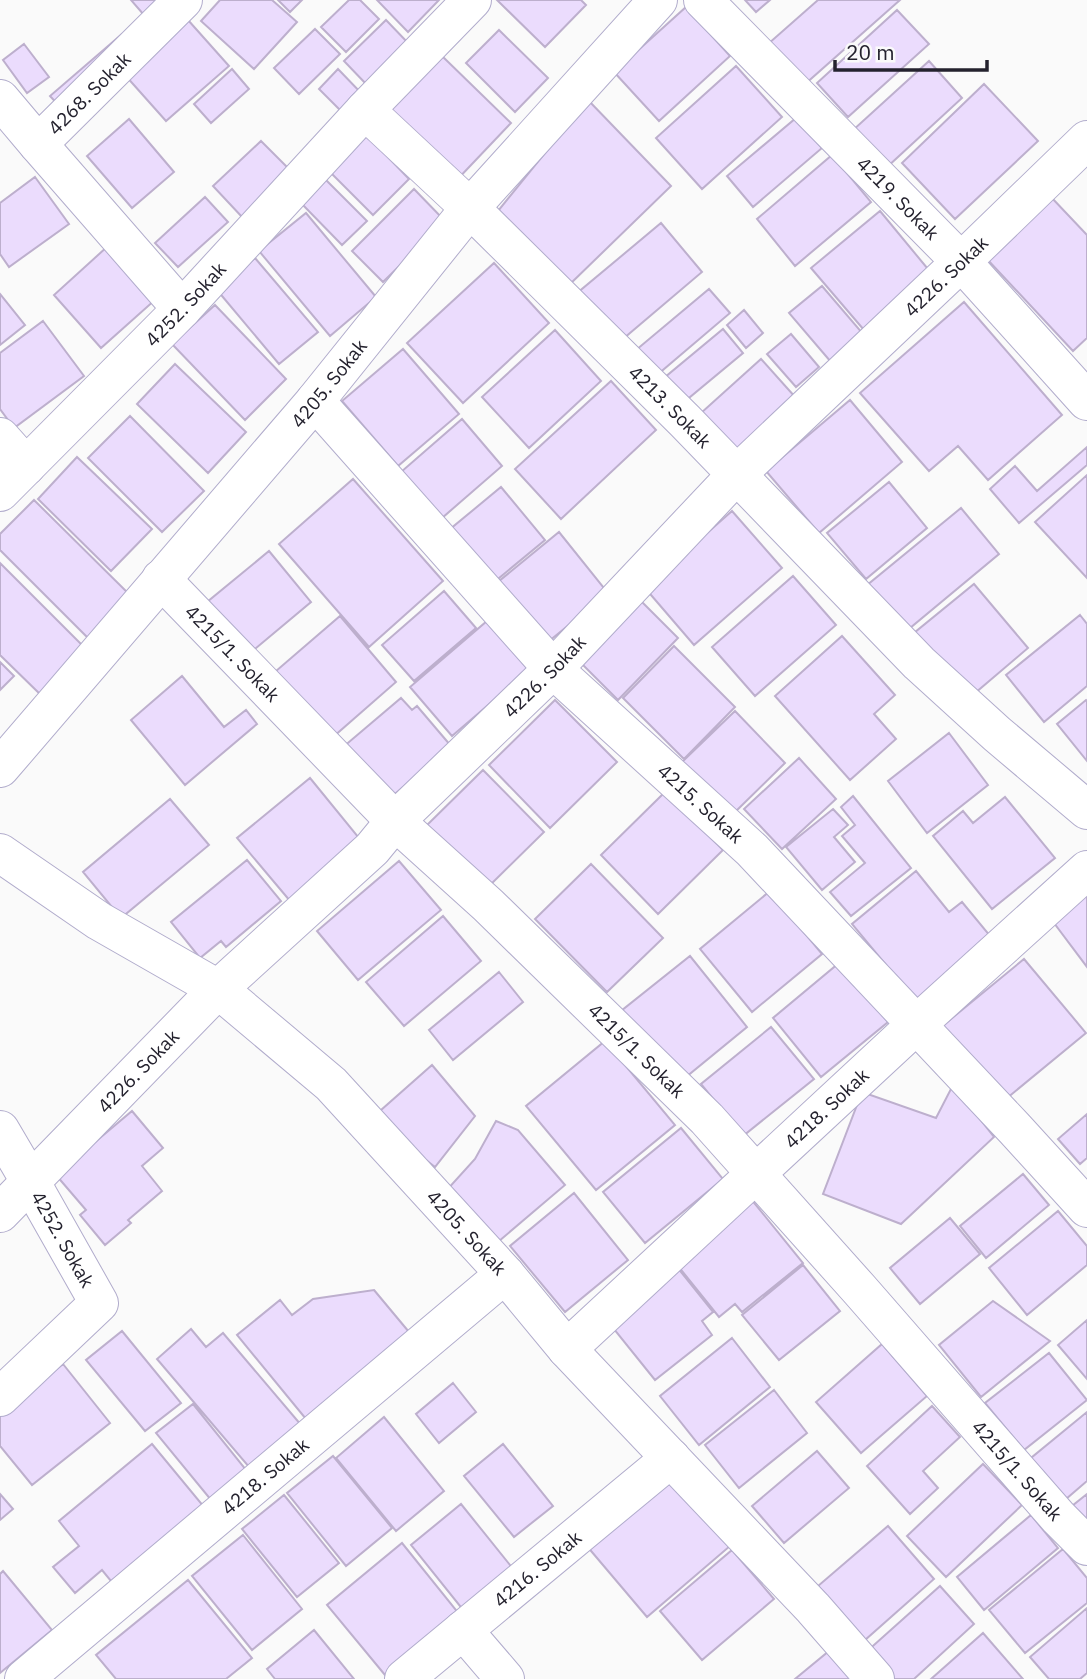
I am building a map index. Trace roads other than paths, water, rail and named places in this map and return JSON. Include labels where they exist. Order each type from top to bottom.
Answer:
[{"type":"street","name":"4268. Sokak","points":[[0,99],[38,144],[183,0]]},
{"type":"street","points":[[365,110],[472,0]]},
{"type":"street","name":"4205. Sokak","points":[[0,768],[315,401],[470,208],[658,0]]},
{"type":"street","name":"4219. Sokak","points":[[704,0],[961,262],[1087,401]]},
{"type":"street","name":"4213. Sokak","points":[[365,110],[470,208],[685,421],[919,663],[1087,810]]},
{"type":"street","name":"4252. Sokak","points":[[13,479],[182,309],[365,110]]},
{"type":"street","name":"4226. Sokak","points":[[0,1213],[218,989],[372,849],[395,821],[553,669],[737,474],[1087,140]]},
{"type":"street","points":[[38,144],[182,309]]},
{"type":"street","name":"4215. Sokak","points":[[315,401],[553,669],[752,850],[1087,1208]]},
{"type":"street","points":[[0,437],[13,479]]},
{"type":"street","name":"4215/1. Sokak","points":[[161,579],[395,821],[508,924],[707,1119],[1058,1517],[1087,1546]]},
{"type":"street","name":"4205. Sokak","points":[[0,853],[100,921],[218,989],[331,1084],[505,1274],[567,1349],[813,1608],[875,1679]]},
{"type":"street","name":"4218. Sokak","points":[[567,1349],[916,1024],[1087,870]]},
{"type":"street","name":"4252. Sokak","points":[[0,1130],[99,1303],[0,1397]]},
{"type":"street","name":"4218. Sokak","points":[[24,1679],[505,1274]]},
{"type":"street","name":"4216. Sokak","points":[[404,1679],[671,1458]]},
{"type":"street","points":[[463,1630],[505,1679]]}]
